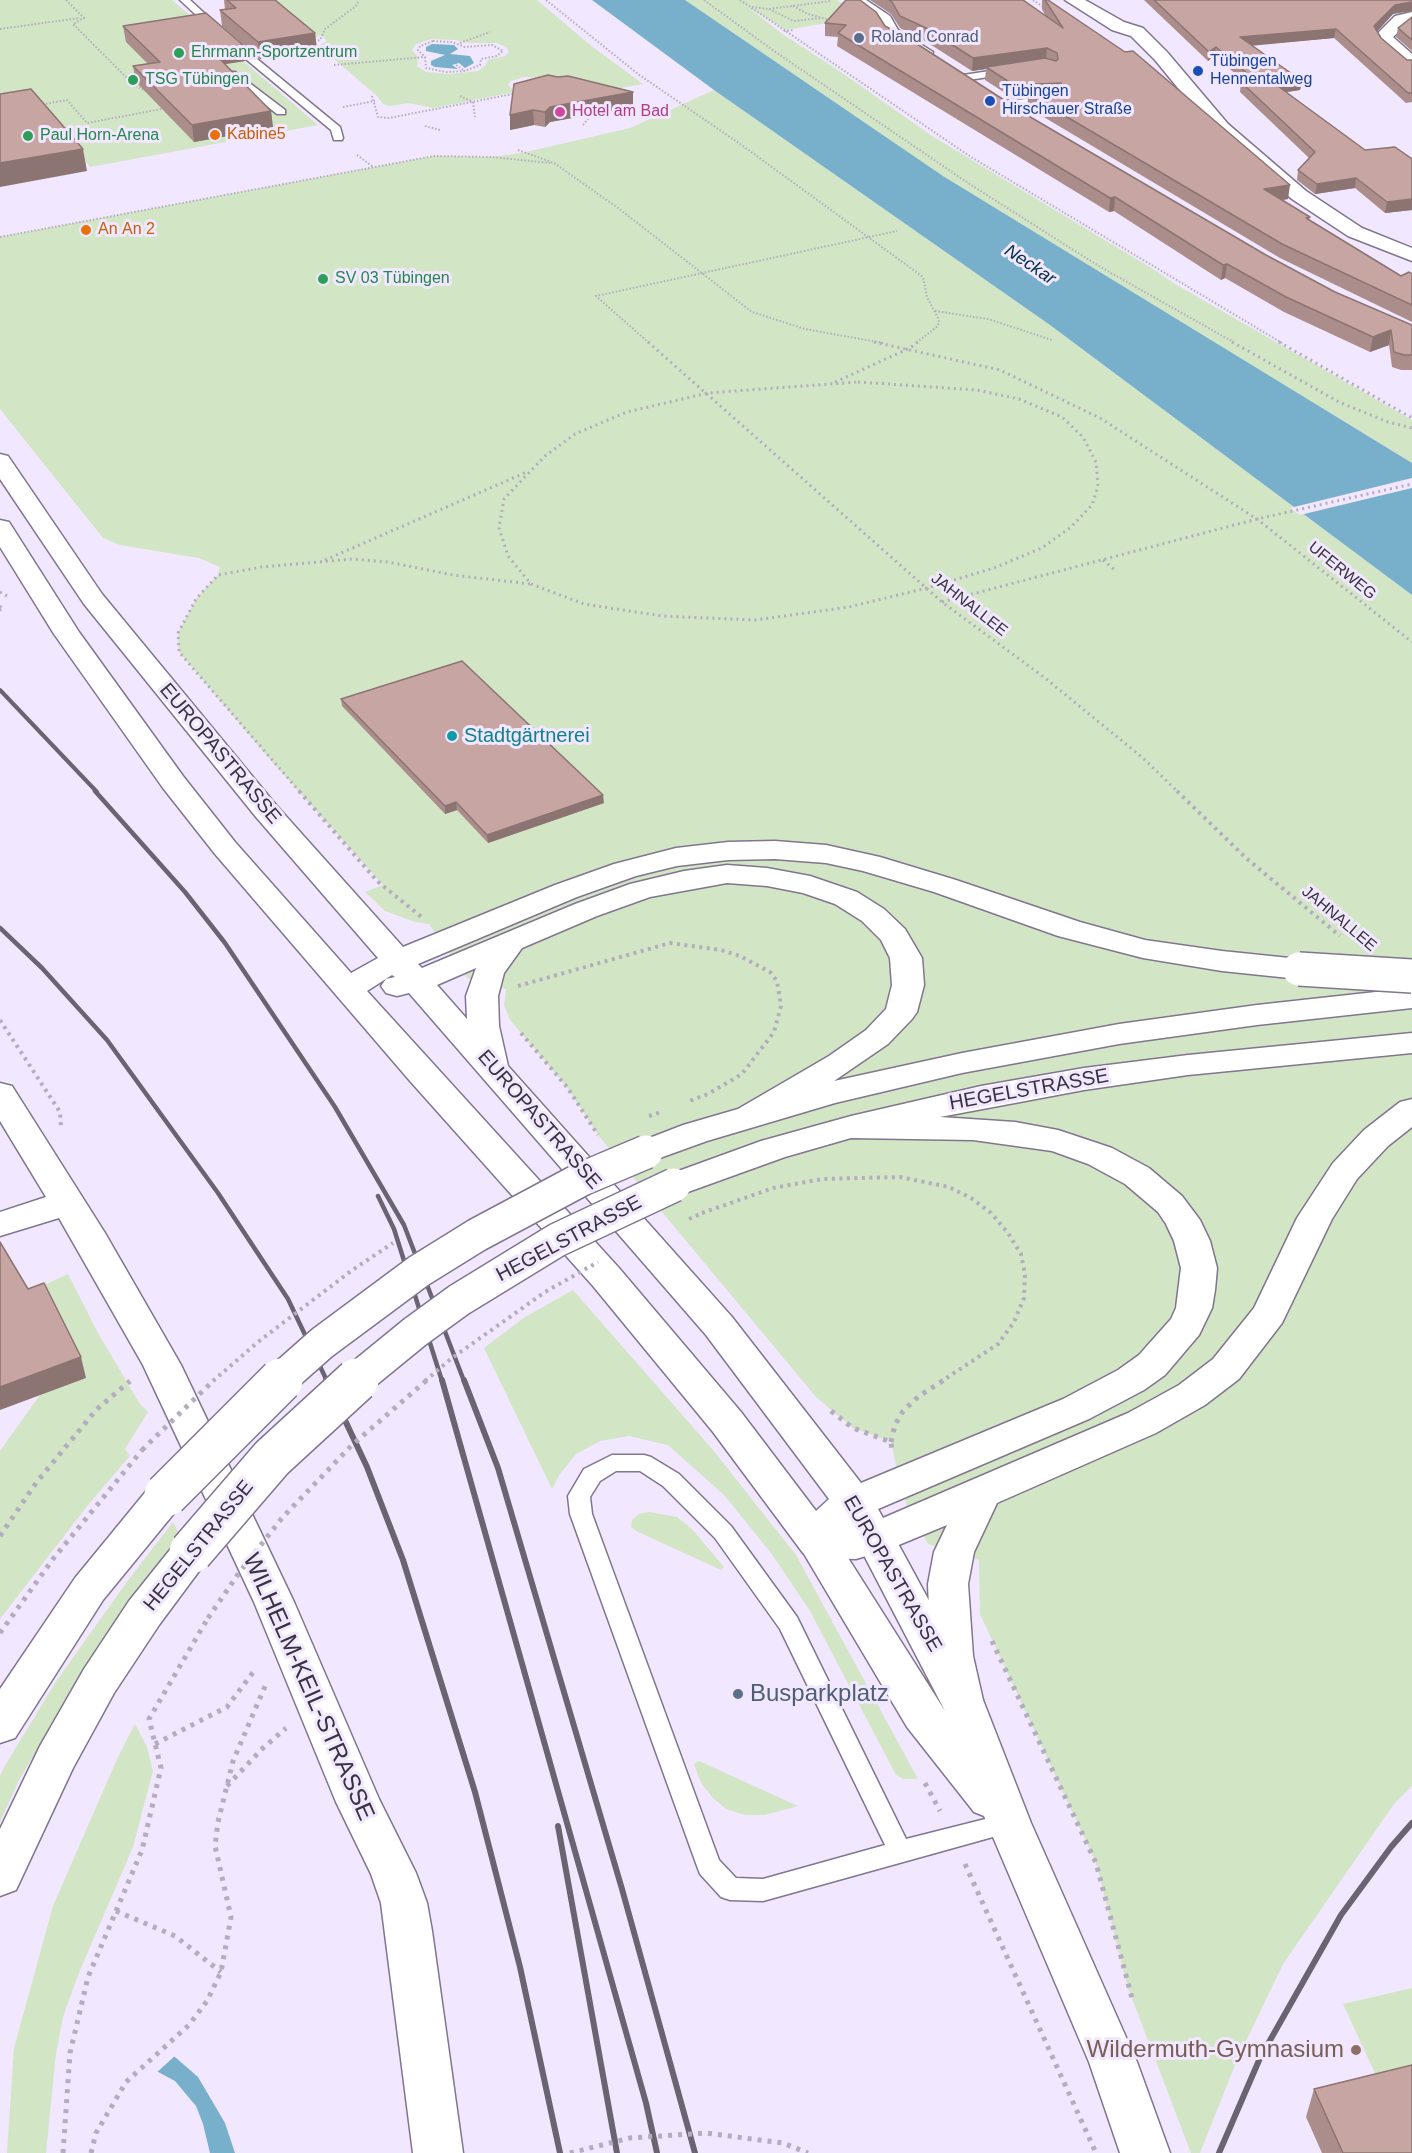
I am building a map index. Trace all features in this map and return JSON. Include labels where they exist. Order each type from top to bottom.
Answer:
[{"type":"main road","points":[[855,0],[884,20],[892,33],[918,47],[1030,121]]},
{"type":"main road","points":[[1073,0],[1118,26],[1137,32]]},
{"type":"main road","points":[[1102,0],[1129,19],[1137,32],[1161,56],[1221,129],[1256,160],[1328,217],[1355,232],[1412,255]]},
{"type":"main road","points":[[1412,17],[1401,20],[1384,36],[1387,42],[1412,63]]},
{"type":"main road","name":"EUROPASTRASSE","points":[[0,461],[93,599],[266,811],[719,1326],[854,1503],[962,1700],[1009,1823],[1113,2062],[1145,2153]]},
{"type":"main road","name":"EUROPASTRASSE","points":[[0,527],[67,634],[172,782],[276,908],[606,1277],[727,1422],[817,1542],[922,1714],[1009,1823]]},
{"type":"main road","points":[[408,971],[440,942],[566,891],[626,870],[676,857],[728,851],[775,850],[826,854],[885,867],[1069,929],[1143,949],[1222,961],[1299,969],[1412,976]]},
{"type":"main road","points":[[348,989],[372,989],[408,971],[512,940],[641,890],[684,880],[727,874],[767,877],[810,885],[846,898],[873,915],[894,936],[906,958],[908,985],[901,1012],[877,1037],[841,1063],[750,1116]]},
{"type":"main road","points":[[495,1070],[483,1026],[482,996],[495,961],[512,940]]},
{"type":"main road","name":"HEGELSTRASSE","points":[[0,1725],[39,1661],[90,1589],[166,1495],[224,1433],[274,1386],[322,1343],[419,1270],[582,1179],[646,1152],[750,1116],[894,1077],[1065,1044],[1257,1015],[1412,998]]},
{"type":"main road","name":"HEGELSTRASSE","points":[[0,1876],[55,1759],[99,1681],[144,1613],[191,1552],[272,1458],[355,1381],[415,1332],[459,1300],[557,1240],[674,1185],[773,1149],[851,1127],[981,1097],[1084,1079],[1221,1061],[1401,1044]]},
{"type":"main road","name":"WILHELM-KEIL-STRASSE","points":[[0,1094],[92,1242],[162,1365],[274,1602],[358,1802],[393,1873],[404,1903],[409,1931],[438,2153]]},
{"type":"main road","points":[[851,1127],[973,1129],[1037,1136],[1082,1148],[1137,1176],[1170,1204],[1182,1220],[1192,1241],[1198,1268],[1194,1308],[1190,1317],[1170,1347],[1152,1365],[1112,1391],[1076,1409],[854,1503],[837,1514],[825,1527],[817,1542],[856,1543],[875,1538],[982,1494],[1142,1423],[1192,1395],[1226,1369],[1269,1314],[1315,1218],[1330,1192],[1360,1153],[1403,1115],[1412,1110]]},
{"type":"main road","points":[[0,1224],[66,1203]]},
{"type":"main road","points":[[962,1700],[952,1656],[948,1584],[954,1552],[982,1494]]},
{"type":"lane","points":[[185,0],[336,129],[338,138]]},
{"type":"lane","points":[[246,65],[257,63]]},
{"type":"lane","points":[[951,70],[1022,70]]},
{"type":"lane","points":[[218,71],[233,71],[281,112]]},
{"type":"lane","points":[[266,99],[284,96]]},
{"type":"lane","points":[[993,97],[1055,100]]},
{"type":"lane","points":[[900,1851],[789,1623],[723,1532],[671,1480],[644,1463],[612,1463],[592,1475],[579,1496],[581,1514],[709,1866],[730,1889],[763,1890],[1009,1823]]},
{"type":"path","points":[[66,0],[84,18]]},
{"type":"path","points":[[313,48],[308,43],[320,40],[326,29],[356,6],[359,0]]},
{"type":"path","points":[[546,0],[638,74],[743,146],[923,277],[927,297],[939,320],[938,326],[910,348],[832,384]]},
{"type":"path","points":[[704,0],[774,51],[968,183],[1097,265],[1339,402],[1412,429]]},
{"type":"path","points":[[740,0],[908,116],[999,174],[1207,300],[1412,418]]},
{"type":"path","points":[[1033,0],[1048,9]]},
{"type":"path","points":[[751,7],[769,9],[825,1]]},
{"type":"path","points":[[793,5],[808,14],[837,22]]},
{"type":"path","points":[[769,9],[794,21],[822,18]]},
{"type":"path","points":[[0,29],[84,18]]},
{"type":"path","points":[[84,18],[73,24],[134,85],[147,92]]},
{"type":"path","points":[[784,31],[794,30]]},
{"type":"path","points":[[425,57],[418,50],[426,43],[441,41],[459,43],[490,32]]},
{"type":"path","points":[[425,57],[423,64],[426,68],[446,72],[465,71],[480,65],[481,59],[497,56],[503,51],[500,47],[492,45],[465,47],[459,43]]},
{"type":"path","points":[[334,65],[425,57]]},
{"type":"path","points":[[456,65],[465,71]]},
{"type":"path","points":[[372,96],[378,117],[412,114],[527,91]]},
{"type":"path","points":[[460,96],[473,102]]},
{"type":"path","points":[[33,105],[67,100],[87,123],[174,107]]},
{"type":"path","points":[[473,102],[475,117]]},
{"type":"path","points":[[412,114],[417,118]]},
{"type":"path","points":[[583,125],[591,115]]},
{"type":"path","points":[[425,126],[440,130]]},
{"type":"path","points":[[242,133],[251,141]]},
{"type":"path","points":[[518,150],[554,163]]},
{"type":"path","points":[[357,154],[373,167]]},
{"type":"path","points":[[0,237],[434,156],[491,156],[554,163]]},
{"type":"path","name":"UFERWEG","points":[[554,163],[752,312],[805,329],[910,348],[1000,370],[1100,418],[1257,519],[1412,642]]},
{"type":"path","points":[[700,271],[897,231]]},
{"type":"path","name":"JAHNALLEE","points":[[700,271],[596,296],[942,602],[1045,678],[1143,758],[1246,858],[1343,938]]},
{"type":"path","points":[[934,311],[988,319],[1052,340]]},
{"type":"path","points":[[440,942],[419,914],[377,881],[178,652],[178,633],[196,599],[218,575],[262,567],[353,559],[388,562],[453,575],[531,584],[584,604],[662,616],[755,620],[849,607],[927,588],[994,568],[1042,548],[1071,527],[1092,505],[1098,486],[1096,462],[1083,437],[1062,417],[1019,399],[977,390],[919,384],[832,384],[708,393],[627,412],[575,434],[545,456],[504,500],[499,528],[508,556],[531,584]]},
{"type":"path","points":[[320,562],[531,471]]},
{"type":"path","points":[[942,602],[1257,519],[1412,484]]},
{"type":"path","points":[[1103,560],[1116,571]]},
{"type":"path","points":[[0,592],[16,601]]},
{"type":"path","points":[[514,987],[670,943],[721,950],[740,956],[770,972],[777,981],[781,1006],[774,1032],[765,1046],[742,1074],[727,1084],[680,1105]]},
{"type":"path","points":[[0,1020],[60,1112]]},
{"type":"path","points":[[661,1112],[670,1108]]},
{"type":"path","points":[[683,1222],[773,1188],[822,1179],[900,1177],[949,1187],[971,1198],[991,1214],[1008,1233],[1021,1254],[1025,1275],[1024,1298],[1014,1322],[998,1344],[919,1396],[903,1411],[895,1425],[891,1442]]},
{"type":"path","points":[[63,2153],[70,2053],[88,1977],[142,1850],[161,1768],[149,1719],[208,1618],[239,1573],[282,1518],[351,1446],[452,1358],[545,1292],[602,1261]]},
{"type":"path","points":[[566,1274],[574,1283]]},
{"type":"path","points":[[0,1536],[36,1483],[96,1410],[133,1378]]},
{"type":"path","points":[[0,1633],[53,1559],[142,1450]]},
{"type":"path","points":[[155,1744],[227,1707],[254,1671]]},
{"type":"path","points":[[91,2153],[104,2114],[126,2082],[189,2025],[207,2001],[221,1972],[231,1917],[215,1846],[218,1822],[233,1761],[269,1677]]},
{"type":"path","points":[[227,1786],[262,1749],[293,1722]]},
{"type":"path","points":[[920,1774],[953,1837],[1096,2153]]},
{"type":"path","points":[[116,1911],[175,1936],[221,1972]]},
{"type":"path","points":[[570,2153],[630,2138],[705,2133],[783,2143],[808,2153]]},
{"type":"green space","name":"TSG Tübingen","points":[[0,0],[172,0],[318,125],[90,167],[40,107],[0,113]]},
{"type":"green space","points":[[262,0],[537,0],[589,44],[643,84],[584,95],[545,78],[524,77],[508,84],[513,91],[510,93],[433,108],[409,103],[390,106],[383,104],[377,96],[320,47],[327,41],[321,35],[315,38]],"holes":[[[432,39],[470,43],[497,43],[506,47],[509,52],[505,56],[488,60],[485,66],[478,71],[450,74],[426,72],[417,66],[418,57],[412,50],[416,44]]]},
{"type":"green space","points":[[685,0],[837,0],[861,17],[786,30],[748,7],[781,33],[932,136],[1175,284],[1412,420],[1412,463],[943,176]]},
{"type":"green space","points":[[714,90],[1050,325],[1412,595],[1412,1786],[1394,1804],[1283,1964],[1237,2060],[1200,2153],[1191,2153],[1128,1988],[1096,1863],[980,1614],[979,1560],[928,1544],[907,1506],[891,1442],[853,1428],[816,1397],[598,1135],[567,1087],[510,1020],[504,1005],[506,989],[467,978],[429,924],[415,922],[385,911],[365,892],[383,885],[267,756],[179,652],[178,633],[196,599],[218,575],[220,567],[199,558],[120,545],[103,538],[0,409],[0,237],[434,156],[491,157],[522,153],[630,128]]},
{"type":"green space","points":[[68,1274],[98,1333],[140,1404],[148,1412],[125,1449],[130,1456],[88,1505],[0,1619],[0,1451],[42,1392],[11,1300]]},
{"type":"green space","points":[[573,1290],[713,1450],[796,1555],[918,1779],[904,1779],[896,1775],[810,1611],[771,1553],[724,1495],[668,1445],[629,1436],[600,1441],[576,1454],[560,1474],[552,1489],[484,1348],[525,1317]]},
{"type":"green space","points":[[649,1512],[677,1517],[692,1529],[724,1567],[721,1570],[631,1527],[632,1520],[639,1514]]},
{"type":"green space","points":[[173,1522],[181,1537],[131,1602],[76,1682],[18,1782],[0,1822],[0,1776],[3,1769],[55,1683],[126,1583]]},
{"type":"green space","points":[[135,1724],[147,1747],[153,1771],[133,1847],[78,1975],[63,2017],[56,2053],[46,2153],[7,2153],[14,2048],[53,1906],[117,1759]]},
{"type":"green space","points":[[699,1761],[798,1806],[765,1815],[745,1815],[726,1809],[701,1783],[694,1764]]},
{"type":"green space","points":[[1412,1988],[1412,2091],[1386,2097],[1343,2004]]},
{"type":"water","name":"Neckar","points":[[592,0],[685,0],[943,176],[1412,463],[1412,595],[1050,325],[714,90]]},
{"type":"water","points":[[432,44],[454,45],[458,49],[450,54],[470,56],[474,63],[465,68],[459,63],[452,65],[458,69],[435,67],[431,65],[431,61],[445,55],[426,51],[426,47]]},
{"type":"water","points":[[160,2049],[175,2057],[198,2077],[225,2123],[235,2153],[210,2153],[196,2106],[175,2081],[147,2066]]},
{"type":"pier","points":[[1412,478],[1412,488],[1300,515],[1290,508]]},
{"type":"pier","points":[[159,2046],[176,2055],[155,2074],[144,2066]]},
{"type":"building","points":[[227,0],[275,0],[315,33],[258,42],[220,10],[236,8]]},
{"type":"building","points":[[846,0],[860,0],[876,12],[885,26],[911,40],[1032,118],[1266,255],[1335,292],[1412,325],[1412,355],[1394,352],[1391,330],[1373,337],[1286,297],[1227,264],[1223,265],[1115,197],[1110,198],[838,33],[846,25],[825,23]]},
{"type":"building","points":[[889,0],[1023,0],[1063,28],[1045,0],[1048,0],[1125,52],[1133,51],[1290,185],[1264,189],[1310,217],[1306,218],[1401,276],[1409,272],[1412,274],[1412,305],[1282,244],[1028,94],[1060,91],[1061,83],[1014,85],[986,67],[1045,58],[1056,61],[1057,53],[1047,48],[973,58],[926,28],[900,16]]},
{"type":"building","points":[[1154,0],[1412,0],[1412,2],[1395,5],[1374,26],[1381,38],[1407,60],[1412,60],[1412,93],[1408,93],[1336,29],[1240,37],[1302,81],[1275,84],[1365,150],[1395,147],[1412,159],[1412,199],[1387,202],[1356,178],[1317,184],[1298,170],[1315,152],[1241,82],[1248,74],[1216,47],[1209,52]]},
{"type":"building","points":[[206,13],[243,45],[211,50],[271,111],[192,125],[133,66],[160,62],[123,26]]},
{"type":"building","points":[[1412,17],[1412,40],[1398,28]]},
{"type":"building","points":[[548,75],[568,76],[633,92],[550,107],[545,112],[533,110],[510,115],[514,84]]},
{"type":"building","points":[[31,89],[83,149],[0,163],[0,94]]},
{"type":"building","name":"Stadtgärtnerei","points":[[462,661],[603,795],[487,835],[456,802],[445,806],[341,699]]},
{"type":"building","points":[[0,1242],[28,1289],[44,1283],[81,1357],[0,1387]]},
{"type":"building","points":[[1412,2065],[1412,2153],[1343,2153],[1314,2089]]},
{"type":"railway","points":[[0,690],[97,792]]},
{"type":"railway","points":[[95,791],[185,892],[225,943],[335,1107],[404,1225],[464,1381]]},
{"type":"railway","points":[[0,928],[42,968],[107,1040],[218,1193],[288,1299],[327,1381]]},
{"type":"railway","points":[[378,1196],[394,1229],[442,1381]]},
{"type":"railway","points":[[326,1380],[367,1467],[403,1560],[475,1792],[520,1967],[560,2153]]},
{"type":"railway","points":[[442,1380],[646,2103],[657,2153]]},
{"type":"railway","points":[[464,1380],[498,1468],[622,1889],[695,2153]]},
{"type":"railway","points":[[1219,2153],[1260,2058],[1341,1915],[1391,1847],[1412,1823]]},
{"type":"railway","points":[[558,1826],[617,2153]]},
{"type":"place","name":"Roland Conrad","points":[[859,38]]},
{"type":"place","name":"Ehrmann-Sportzentrum","points":[[179,53]]},
{"type":"place","name":"Tübingen Hennentalweg","points":[[1198,71]]},
{"type":"place","name":"TSG Tübingen","points":[[133,80]]},
{"type":"place","name":"Tübingen Hirschauer Straße","points":[[990,101]]},
{"type":"place","name":"Hotel am Bad","points":[[560,112]]},
{"type":"place","name":"Kabine5","points":[[215,135]]},
{"type":"place","name":"Paul Horn-Arena","points":[[28,136]]},
{"type":"place","name":"An An 2","points":[[86,230]]},
{"type":"place","name":"SV 03 Tübingen","points":[[323,279]]},
{"type":"place","name":"Stadtgärtnerei","points":[[452,736]]},
{"type":"place","name":"Busparkplatz","points":[[738,1694]]},
{"type":"place","name":"Wildermuth-Gymnasium","points":[[1356,2050]]}]
